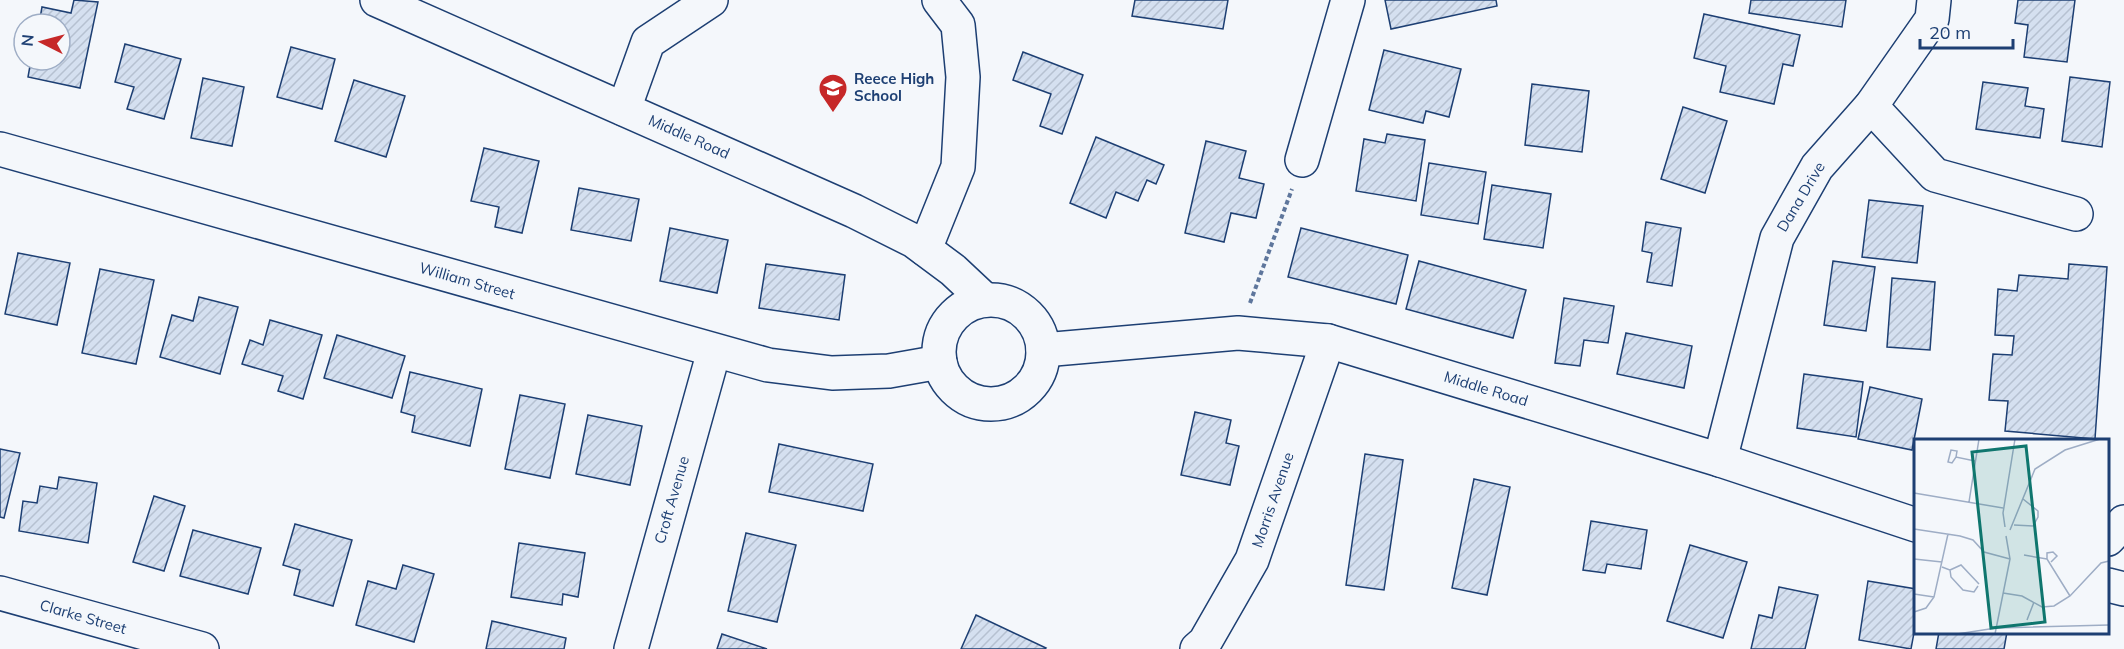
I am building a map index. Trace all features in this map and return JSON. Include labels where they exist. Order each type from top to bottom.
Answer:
[{"type":"main road","name":"Middle Road","points":[[377,0],[830,200],[925,249],[953,270],[985,300]]},
{"type":"main road","points":[[624,109],[648,42],[711,0]]},
{"type":"main road","points":[[925,249],[958,167],[963,77],[958,25],[939,0]]},
{"type":"main road","points":[[1302,160],[1348,0]]},
{"type":"main road","name":"Dana Drive","points":[[1720,460],[1777,238],[1817,167],[1870,106],[1932,19],[1934,0]]},
{"type":"main road","points":[[1870,106],[1935,175],[2076,214]]},
{"type":"main road","name":"William Street","points":[[0,149],[768,365],[832,373],[889,370],[940,362]]},
{"type":"main road","points":[[985,300],[1003,301],[1020,308],[1034,322],[1043,350],[1041,368],[1032,384],[1022,394],[1006,402],[988,405],[970,400],[955,390],[946,379],[940,362],[940,338],[953,316],[968,305],[985,300]]},
{"type":"main road","name":"Middle Road","points":[[1043,350],[1238,333],[1328,342],[1720,460],[1914,524]]},
{"type":"main road","name":"Morris Avenue","points":[[1197,649],[1205,642],[1252,560],[1328,342]]},
{"type":"main road","name":"Croft Avenue","points":[[631,649],[714,351]]},
{"type":"main road","points":[[2109,538],[2124,522]]},
{"type":"main road","points":[[2109,585],[2124,589]]},
{"type":"main road","name":"Clarke Street","points":[[0,593],[114,638],[202,649]]},
{"type":"path","points":[[1238,333],[1302,160]]},
{"type":"building","points":[[74,0],[98,2],[80,88],[28,77],[29,72],[72,72],[71,12]]},
{"type":"building","points":[[1135,0],[1228,0],[1223,29],[1132,16]]},
{"type":"building","points":[[1385,0],[1496,0],[1497,6],[1391,29]]},
{"type":"building","points":[[1751,0],[1846,0],[1842,27],[1749,13]]},
{"type":"building","points":[[2018,0],[2075,0],[2067,62],[2024,57],[2028,25],[2015,23]]},
{"type":"building","points":[[42,7],[66,12],[41,12]]},
{"type":"building","points":[[1704,14],[1800,35],[1793,66],[1783,64],[1774,104],[1720,92],[1726,66],[1694,58]]},
{"type":"building","points":[[125,44],[181,59],[164,119],[127,109],[134,87],[115,82]]},
{"type":"building","points":[[291,47],[335,59],[322,109],[277,97]]},
{"type":"building","points":[[1384,50],[1461,69],[1449,117],[1426,111],[1423,123],[1369,110]]},
{"type":"building","points":[[1023,52],[1083,75],[1062,134],[1040,126],[1051,94],[1013,80]]},
{"type":"building","points":[[2070,77],[2110,82],[2102,147],[2062,141]]},
{"type":"building","points":[[203,78],[244,87],[232,146],[191,138]]},
{"type":"building","points":[[354,80],[405,96],[386,157],[335,141]]},
{"type":"building","points":[[1983,82],[2028,88],[2025,106],[2044,109],[2040,138],[1976,129]]},
{"type":"building","points":[[1532,84],[1589,91],[1582,152],[1525,145]]},
{"type":"building","points":[[1683,107],[1727,121],[1705,193],[1661,179]]},
{"type":"building","points":[[1387,134],[1425,140],[1416,201],[1356,191],[1364,139],[1385,143]]},
{"type":"building","points":[[1096,137],[1164,165],[1156,184],[1147,180],[1138,201],[1116,192],[1106,218],[1070,203]]},
{"type":"building","points":[[1206,141],[1246,151],[1239,178],[1264,184],[1256,218],[1231,213],[1224,242],[1185,233]]},
{"type":"building","points":[[484,148],[539,161],[522,233],[495,227],[499,207],[471,201]]},
{"type":"building","points":[[1429,163],[1486,172],[1478,224],[1421,215]]},
{"type":"building","points":[[1492,185],[1551,194],[1543,248],[1484,239]]},
{"type":"building","points":[[579,188],[639,199],[631,241],[571,230]]},
{"type":"building","points":[[1869,200],[1923,206],[1917,263],[1862,257]]},
{"type":"building","points":[[1646,222],[1681,228],[1672,286],[1647,282],[1652,253],[1642,251]]},
{"type":"building","points":[[670,228],[728,240],[717,293],[660,281]]},
{"type":"building","points":[[1301,228],[1408,255],[1396,304],[1288,277]]},
{"type":"building","points":[[18,253],[70,263],[57,325],[5,314]]},
{"type":"building","points":[[1419,261],[1526,290],[1513,338],[1406,309]]},
{"type":"building","points":[[1833,261],[1875,267],[1866,331],[1824,325]]},
{"type":"building","points":[[766,264],[845,275],[839,320],[759,308]]},
{"type":"building","points":[[2069,264],[2107,267],[2095,439],[2005,431],[2008,401],[1989,400],[1993,354],[2012,355],[2014,336],[1995,335],[1998,289],[2017,291],[2019,275],[2068,279]]},
{"type":"building","points":[[100,269],[154,280],[136,364],[82,353]]},
{"type":"building","points":[[1892,278],[1935,282],[1930,350],[1887,347]]},
{"type":"building","points":[[199,297],[238,307],[220,374],[160,357],[172,315],[193,321]]},
{"type":"building","points":[[1564,298],[1614,306],[1608,343],[1584,340],[1580,366],[1555,363]]},
{"type":"building","points":[[270,320],[322,335],[303,399],[278,391],[283,376],[242,364],[250,340],[263,345]]},
{"type":"building","points":[[1626,333],[1692,346],[1684,388],[1617,374]]},
{"type":"building","points":[[337,335],[405,356],[392,398],[324,378]]},
{"type":"building","points":[[410,372],[482,389],[470,446],[412,432],[415,416],[401,412]]},
{"type":"building","points":[[1804,374],[1863,382],[1856,437],[1797,428]]},
{"type":"building","points":[[1870,387],[1922,399],[1912,450],[1858,439]]},
{"type":"building","points":[[520,395],[565,404],[550,478],[505,469]]},
{"type":"building","points":[[1195,412],[1231,420],[1226,443],[1239,446],[1230,485],[1181,475]]},
{"type":"building","points":[[588,415],[642,426],[630,485],[576,474]]},
{"type":"building","points":[[779,444],[873,464],[863,511],[769,492]]},
{"type":"building","points":[[0,449],[20,453],[4,518],[0,517]]},
{"type":"building","points":[[1365,454],[1403,460],[1384,590],[1346,585]]},
{"type":"building","points":[[59,477],[97,483],[88,543],[19,531],[23,501],[37,503],[40,486],[57,489]]},
{"type":"building","points":[[1474,479],[1510,487],[1487,595],[1452,588]]},
{"type":"building","points":[[154,496],[185,506],[164,571],[133,562]]},
{"type":"building","points":[[1591,521],[1647,530],[1641,569],[1607,564],[1605,573],[1583,570]]},
{"type":"building","points":[[295,524],[352,540],[333,606],[294,595],[300,570],[283,565]]},
{"type":"building","points":[[193,530],[261,548],[248,594],[180,576]]},
{"type":"building","points":[[746,533],[796,545],[777,622],[728,611]]},
{"type":"building","points":[[519,543],[585,553],[578,597],[563,594],[562,605],[511,597]]},
{"type":"building","points":[[1690,545],[1747,562],[1723,638],[1667,621]]},
{"type":"building","points":[[403,565],[434,574],[414,642],[356,625],[368,581],[396,589]]},
{"type":"building","points":[[1868,581],[1914,589],[1914,633],[1911,649],[1859,640]]},
{"type":"building","points":[[1779,587],[1818,595],[1805,649],[1751,649],[1759,615],[1772,618]]},
{"type":"building","points":[[976,615],[1046,648],[961,649]]},
{"type":"building","points":[[492,621],[566,638],[564,649],[486,649]]},
{"type":"building","points":[[722,634],[767,649],[717,649]]},
{"type":"building","points":[[1939,634],[2007,634],[2004,649],[1936,649]]},
{"type":"place","name":"Reece High School","points":[[833,114]]}]
